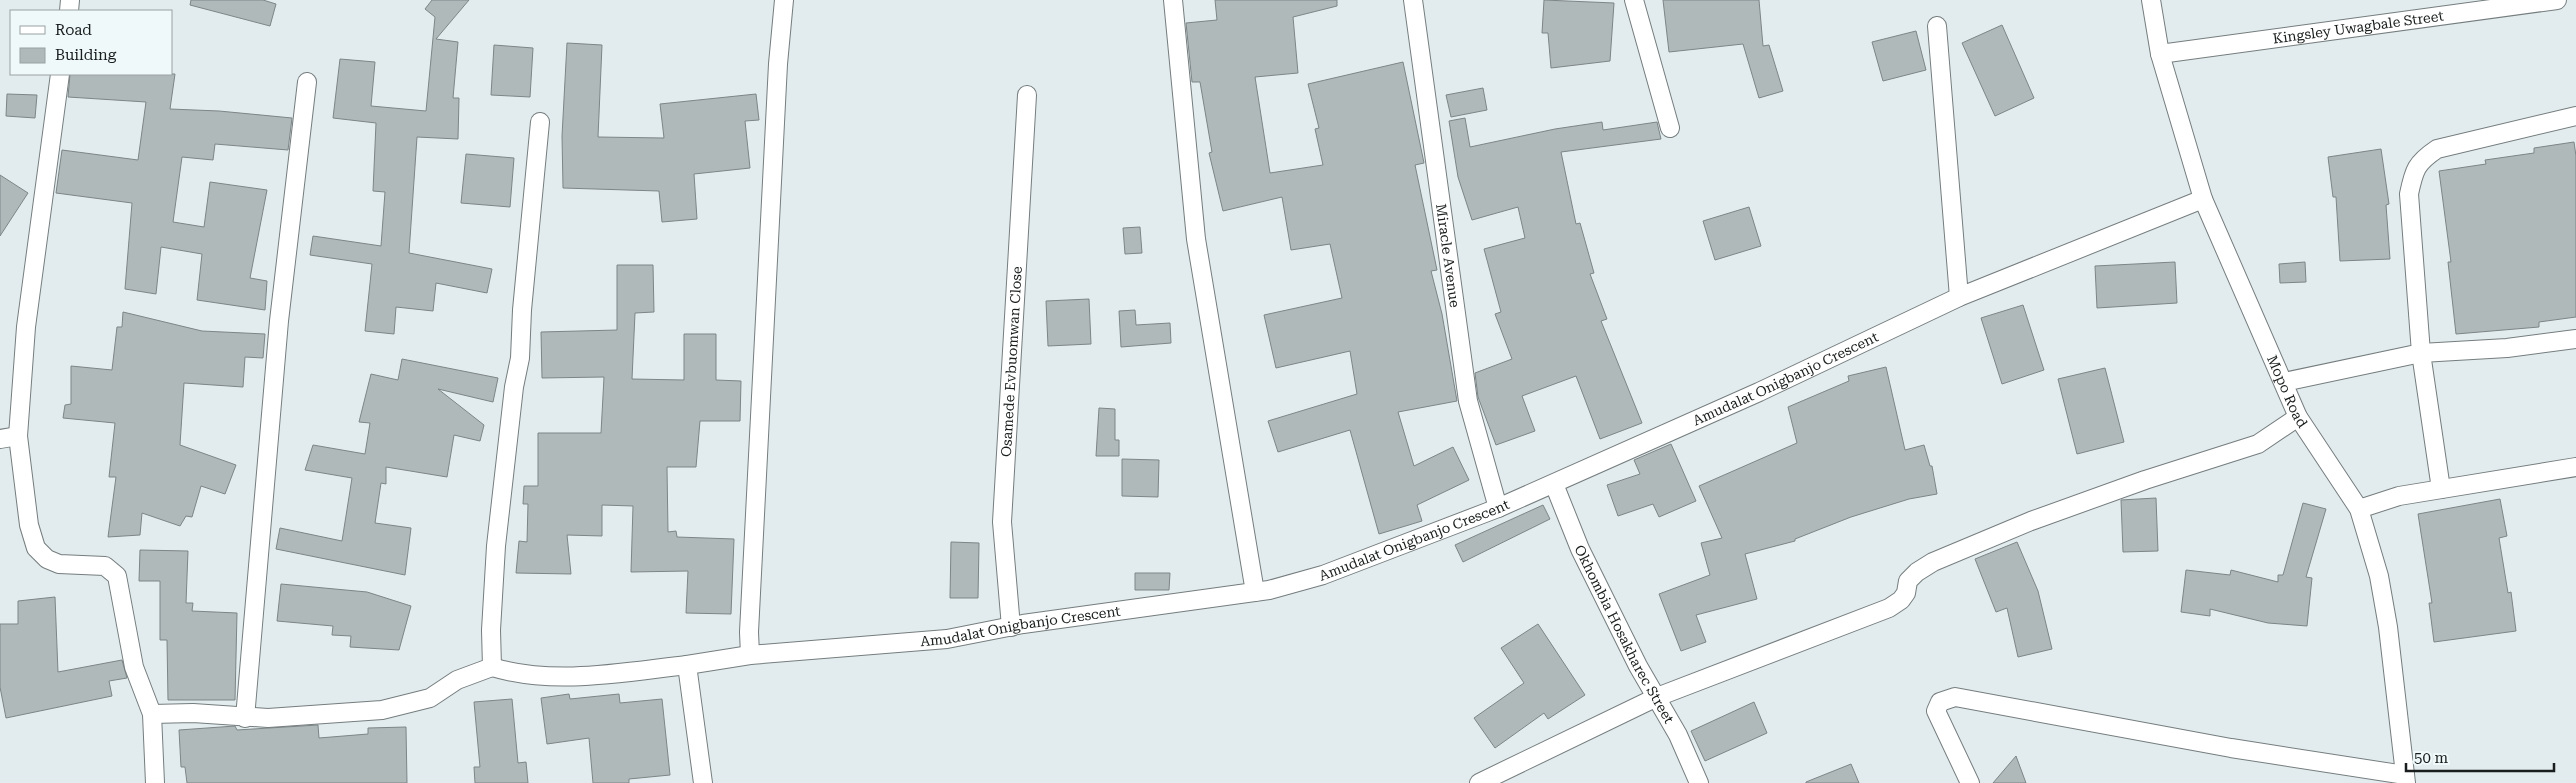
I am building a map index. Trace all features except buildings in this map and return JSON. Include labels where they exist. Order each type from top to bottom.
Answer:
[{"type":"street","points":[[750,655],[749,632],[766,299],[784,0]]},
{"type":"street","points":[[1173,0],[1196,238],[1256,592]]},
{"type":"street","name":"Miracle Avenue","points":[[1413,0],[1468,401],[1498,508]]},
{"type":"street","points":[[1634,0],[1670,128]]},
{"type":"street","name":"Mopo Road","points":[[2151,0],[2160,54],[2203,199],[2298,417],[2359,509],[2379,576],[2388,627],[2406,779]]},
{"type":"street","name":"Kingsley Uwagbale Street","points":[[2160,54],[2557,0]]},
{"type":"street","points":[[1937,26],[1959,297]]},
{"type":"street","points":[[60,75],[26,327],[18,436],[29,525],[36,548],[47,559],[59,564],[105,566],[117,576],[134,667],[152,714],[155,783]]},
{"type":"street","points":[[245,718],[279,321],[307,82]]},
{"type":"street","name":"Osamede Evbuomwan Close","points":[[1011,627],[1002,522],[1027,96]]},
{"type":"street","points":[[2440,489],[2421,354],[2409,194],[2414,171],[2422,159],[2437,148],[2576,116]]},
{"type":"street","points":[[152,714],[193,713],[245,718],[356,714],[382,710],[430,698],[458,680],[492,667],[490,630],[496,546],[514,387],[520,358],[522,310],[540,122]]},
{"type":"street","name":"Amudalat Onigbanjo Crescent","points":[[492,667],[507,672],[550,676],[587,675],[687,666],[750,655],[947,639],[1011,627],[1256,592],[1323,575],[1498,508],[1759,392],[1959,297],[2203,199]]},
{"type":"street","points":[[2284,382],[2421,354],[2507,348],[2576,339]]},
{"type":"street","points":[[1479,783],[1657,696],[1889,608],[1901,600],[1906,593],[1908,581],[1917,572],[1933,562],[2030,521],[2146,480],[2258,444],[2298,417]]},
{"type":"street","points":[[0,439],[18,436]]},
{"type":"street","points":[[2359,509],[2399,496],[2576,467]]},
{"type":"street","name":"Okhombia Hosakharec Street","points":[[1554,484],[1580,549],[1638,666],[1657,696],[1699,783]]},
{"type":"street","points":[[687,666],[703,783]]},
{"type":"street","points":[[1970,783],[1936,711],[1940,702],[1955,696],[2406,779]]}]
